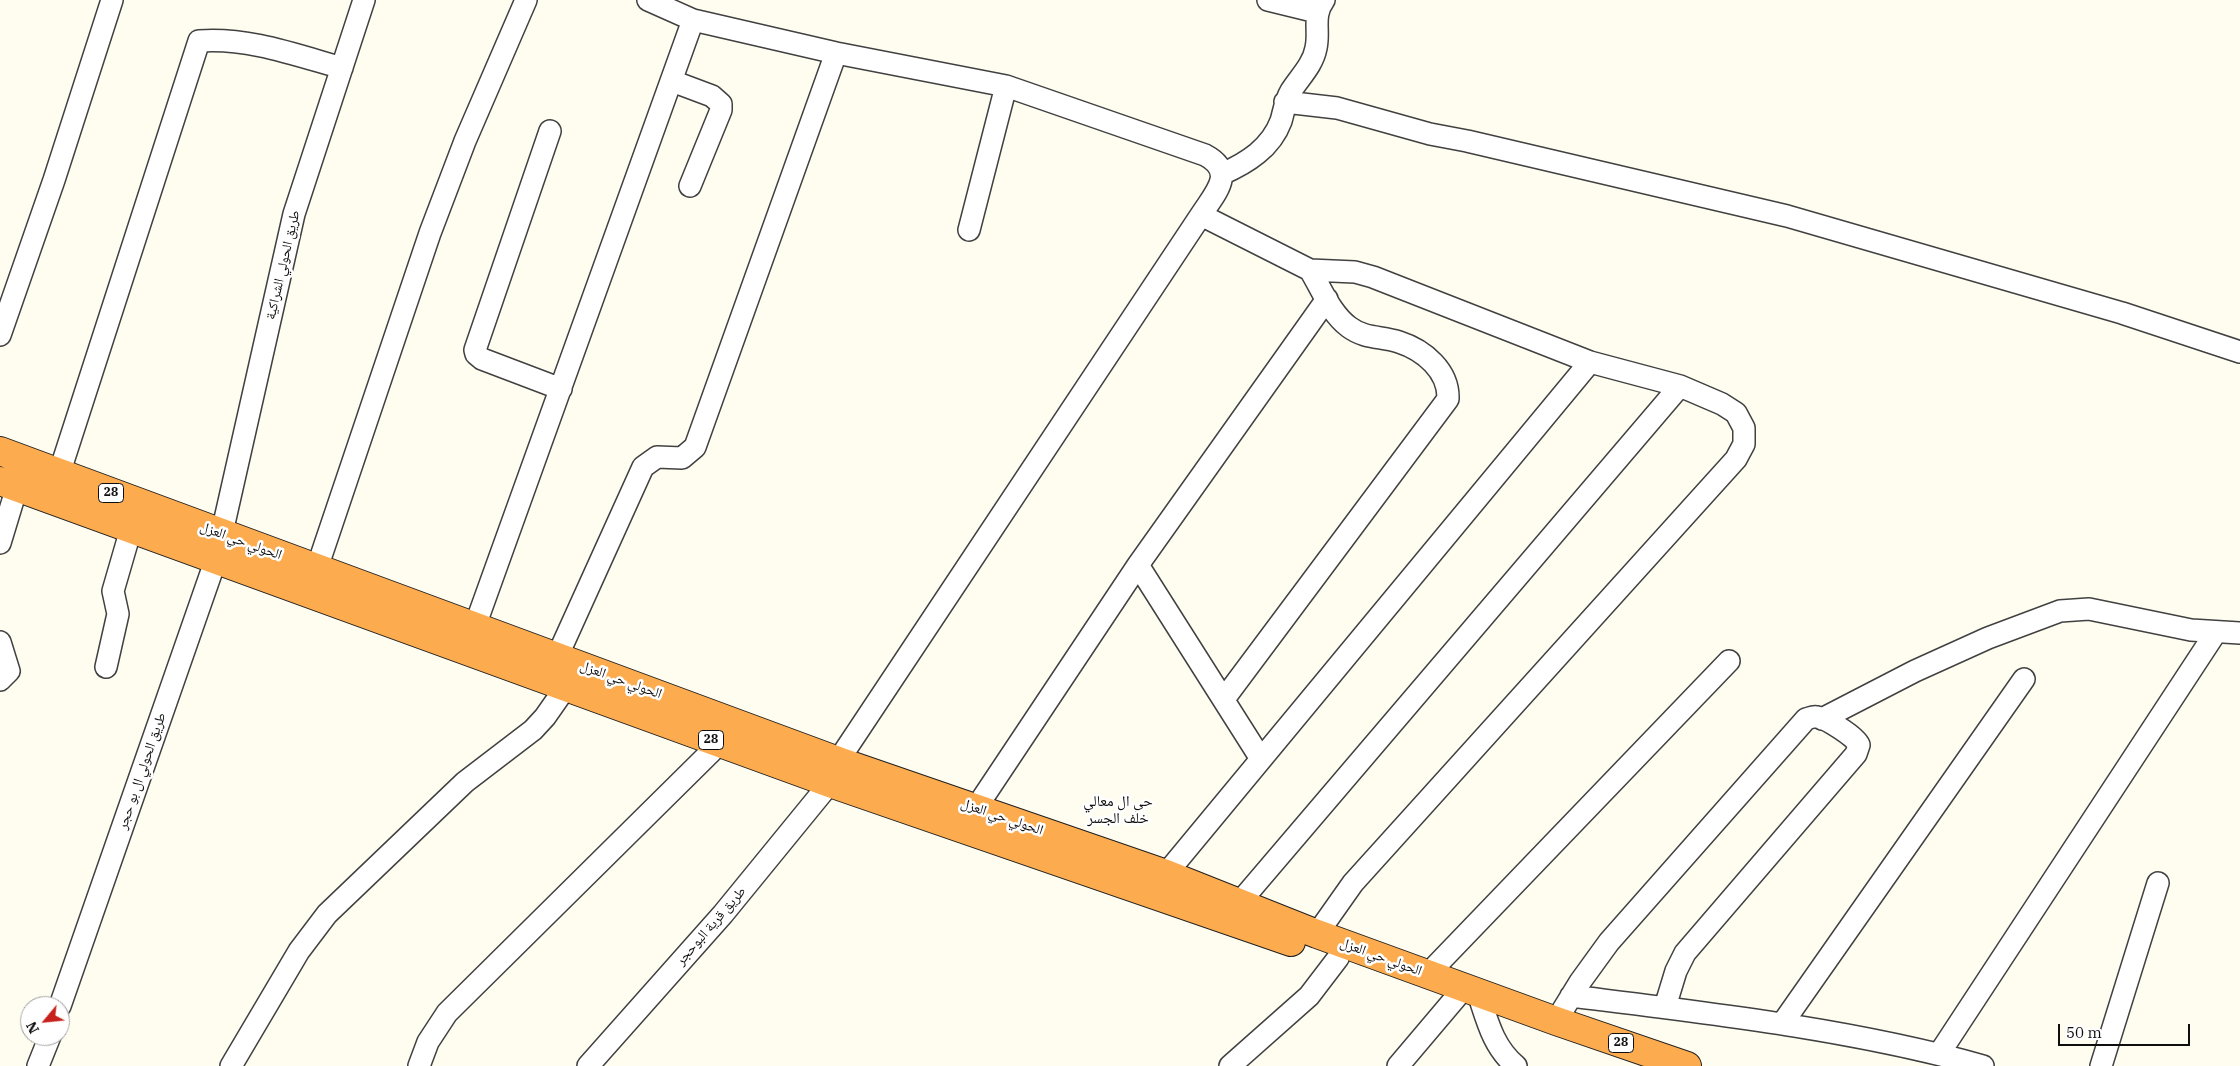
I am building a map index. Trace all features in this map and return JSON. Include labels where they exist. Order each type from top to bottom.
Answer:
[{"type":"highway","name":"الحولي حي العزل","points":[[0,451],[59,474],[219,547],[566,687],[720,743],[976,808],[1166,874],[1317,934],[1428,974]]},
{"type":"highway","name":"الحولي حي العزل","points":[[8,484],[131,528],[317,568],[557,657],[834,772],[1338,958],[1402,975],[1428,974]]},
{"type":"highway","name":"28","points":[[1428,974],[1687,1066]]},
{"type":"street","points":[[0,335],[54,180],[112,0]]},
{"type":"street","name":"طريق الحولي الشراكية","points":[[219,547],[294,214],[364,0]]},
{"type":"street","points":[[317,568],[430,233],[465,141],[526,0]]},
{"type":"street","points":[[648,0],[693,20],[836,53],[1006,86],[1205,156],[1219,166],[1222,174],[1250,160],[1264,148],[1278,127],[1285,102],[1316,50],[1320,6],[1268,0]]},
{"type":"street","points":[[475,626],[693,20]]},
{"type":"street","points":[[59,474],[199,41],[214,40],[269,47],[342,68]]},
{"type":"street","points":[[557,657],[643,467],[657,457],[682,458],[695,447],[836,53]]},
{"type":"street","points":[[672,80],[712,96],[720,104],[721,110],[690,186]]},
{"type":"street","points":[[969,230],[1006,86]]},
{"type":"street","points":[[1285,102],[1336,108],[1430,134],[1467,140],[1787,216],[2122,313],[2240,352]]},
{"type":"street","points":[[550,131],[475,350],[476,354],[482,359],[561,389]]},
{"type":"street","name":"طريق قرية البوحجر","points":[[588,1066],[723,914],[834,772],[1222,183],[1222,174]]},
{"type":"street","points":[[1201,215],[1310,270],[1355,272],[1373,277],[1590,362],[1680,386],[1722,404],[1736,413],[1744,428],[1744,444],[1736,459],[1353,883],[1317,934]]},
{"type":"street","points":[[1224,699],[1442,409],[1448,398],[1448,386],[1444,375],[1423,354],[1399,342],[1374,339],[1355,331],[1340,319],[1310,270]]},
{"type":"street","points":[[976,808],[1138,566],[1327,299]]},
{"type":"street","points":[[1166,874],[1590,362]]},
{"type":"street","points":[[1240,902],[1680,386]]},
{"type":"street","points":[[0,543],[8,484]]},
{"type":"street","points":[[106,667],[118,614],[113,591],[131,528]]},
{"type":"street","name":"طريق الحولي ال بو حجر","points":[[63,996],[219,547]]},
{"type":"street","points":[[1138,566],[1261,759]]},
{"type":"street","points":[[1822,718],[1914,670],[1988,638],[2060,611],[2089,609],[2191,630],[2240,633]]},
{"type":"street","points":[[1939,1054],[2216,632]]},
{"type":"street","points":[[0,642],[9,671],[0,680]]},
{"type":"street","points":[[1428,974],[1729,661]]},
{"type":"street","points":[[1782,1024],[2024,679]]},
{"type":"street","points":[[231,1066],[295,958],[327,914],[465,782],[532,730],[545,717],[566,687]]},
{"type":"street","points":[[1556,1021],[1609,942],[1802,724],[1811,717],[1822,718],[1858,740],[1859,750],[1691,945],[1676,971],[1664,1007]]},
{"type":"street","points":[[419,1066],[428,1042],[448,1013],[720,743]]},
{"type":"street","points":[[2101,1066],[2158,883]]},
{"type":"street","points":[[1230,1066],[1309,996],[1338,958]]},
{"type":"street","points":[[1398,1066],[1471,990],[1493,1037],[1507,1058],[1516,1066]]},
{"type":"street","points":[[1571,996],[1782,1024],[1939,1054],[1983,1066]]},
{"type":"street","points":[[38,1066],[46,1046]]},
{"type":"district","name":"حي ال معالي خلف الجسر","points":[[1118,810]]}]
